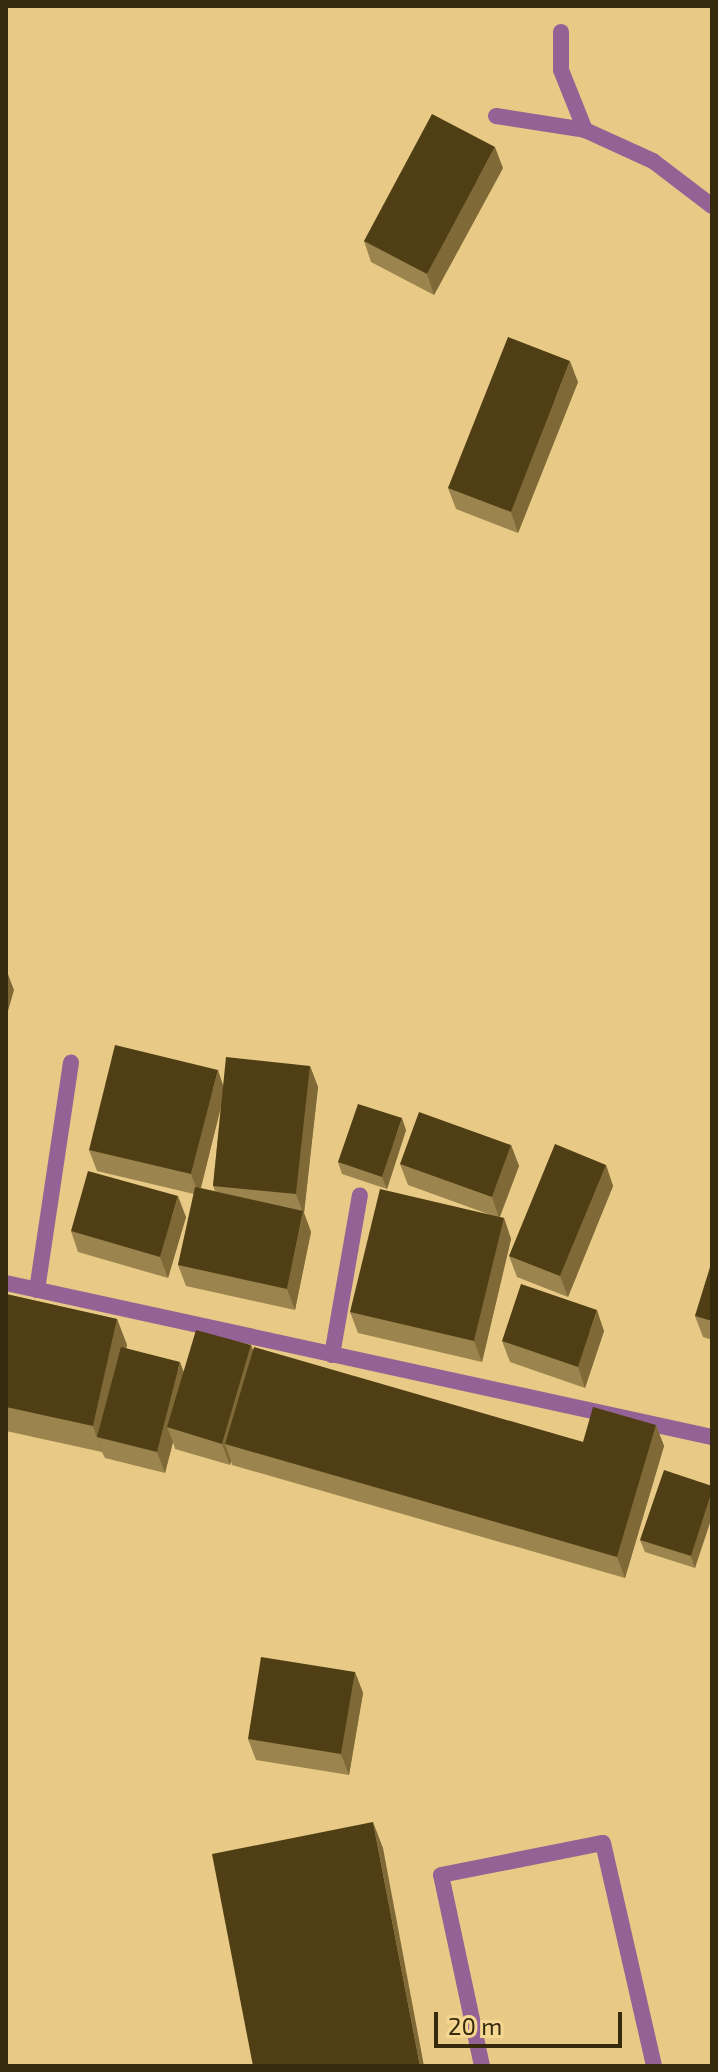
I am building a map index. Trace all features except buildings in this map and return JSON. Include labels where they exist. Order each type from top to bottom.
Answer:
[{"type":"street","points":[[561,32],[561,70],[585,130]]},
{"type":"street","points":[[496,116],[585,130],[653,161],[712,206]]},
{"type":"street","points":[[37,1290],[71,1063]]},
{"type":"street","points":[[332,1355],[360,1195]]},
{"type":"street","points":[[6,1283],[712,1437]]},
{"type":"street","points":[[482,2066],[441,1875],[603,1843],[654,2066]]}]
